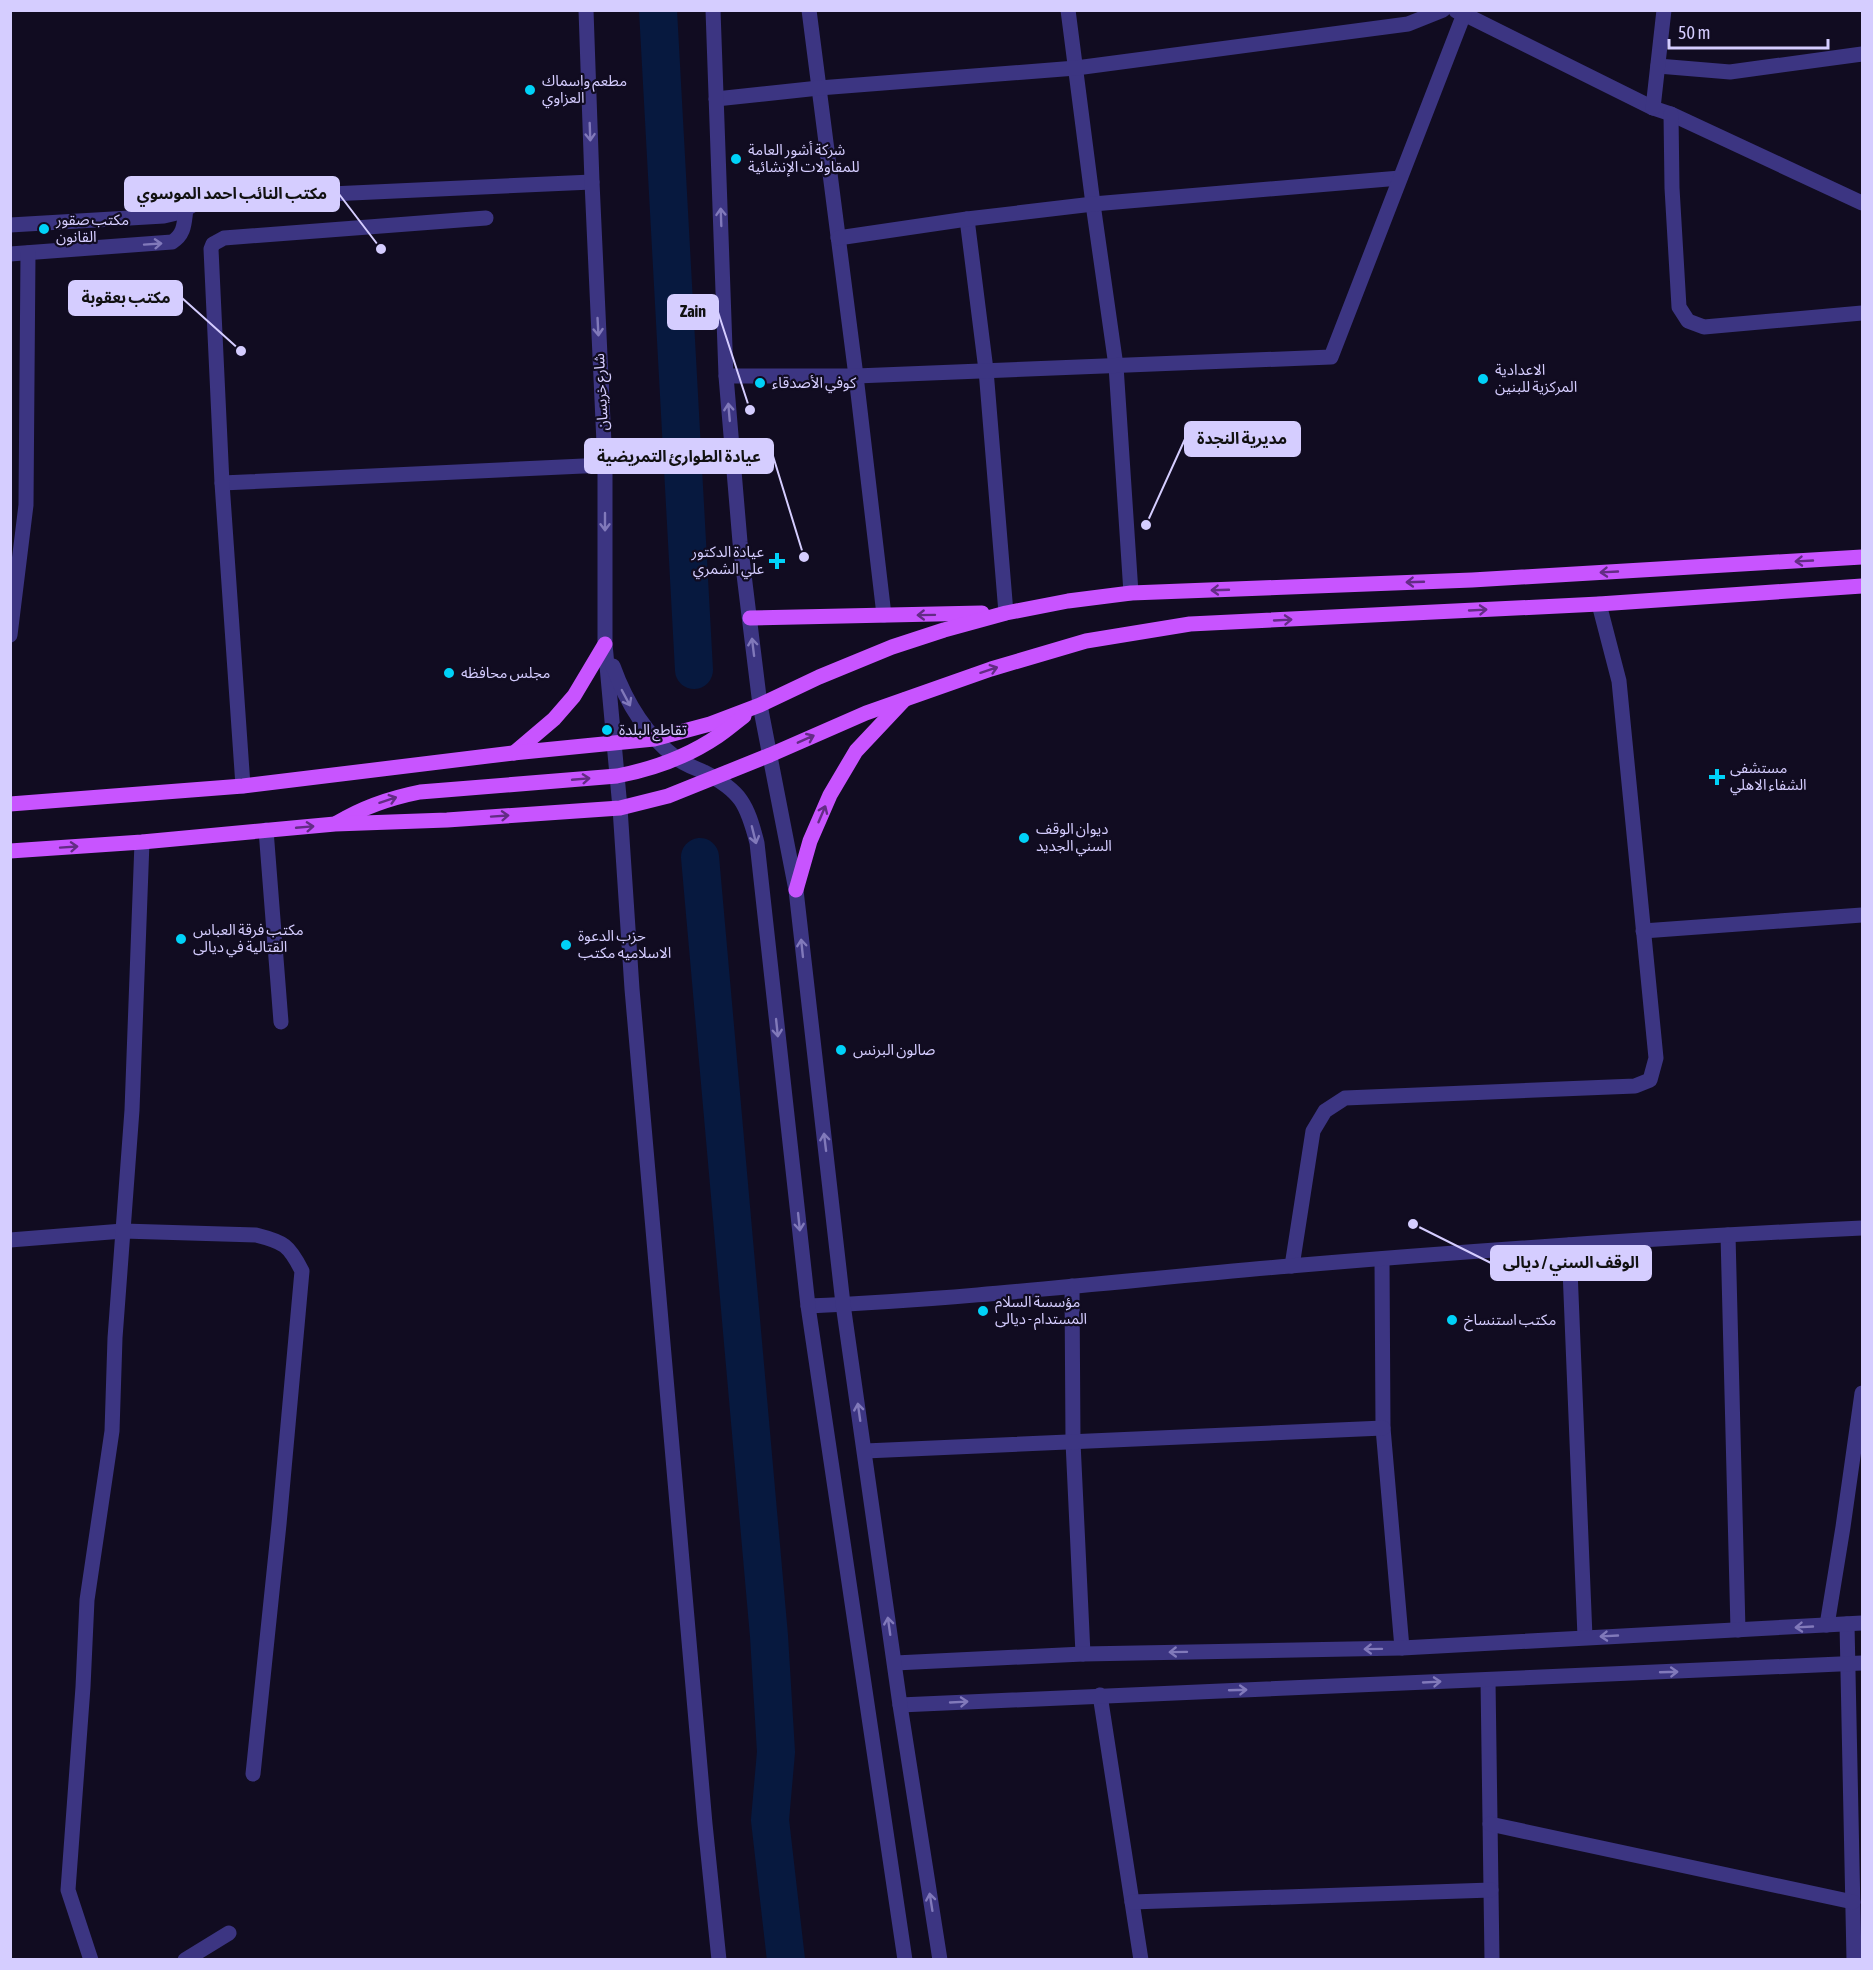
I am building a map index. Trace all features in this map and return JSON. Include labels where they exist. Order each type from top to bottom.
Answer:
[{"type":"main road","points":[[10,804],[243,786],[513,753],[654,740],[711,724],[760,705],[819,677],[892,647],[1006,613],[1068,601],[1131,593],[1472,580],[1863,557]]},
{"type":"main road","points":[[10,851],[142,842],[335,824],[447,820],[620,808],[668,796],[906,697],[991,669],[1086,641],[1190,624],[1599,604],[1863,586]]},
{"type":"main road","points":[[750,618],[1006,613]]},
{"type":"main road","points":[[513,753],[554,719],[574,696],[605,644]]},
{"type":"main road","points":[[796,890],[810,841],[830,795],[855,751],[906,697]]},
{"type":"main road","points":[[335,824],[369,806],[394,797],[420,792],[617,776],[636,772],[677,759],[718,736],[760,705]]},
{"type":"street","name":"شارع خريسان","points":[[586,10],[605,465],[605,644],[620,808],[632,989],[705,1824],[720,1959]]},
{"type":"street","points":[[713,10],[726,376],[740,542],[760,705],[796,890],[843,1304],[900,1704],[940,1959]]},
{"type":"street","points":[[809,10],[884,615]]},
{"type":"street","points":[[1068,10],[1116,366],[1131,593]]},
{"type":"street","points":[[716,99],[819,88],[1076,68],[1408,24],[1443,10]]},
{"type":"street","points":[[1653,108],[1664,10]]},
{"type":"street","points":[[726,376],[856,376],[1330,357],[1400,178],[1461,12],[1653,108],[1671,114],[1863,203]]},
{"type":"street","points":[[1658,66],[1730,72],[1863,54]]},
{"type":"street","points":[[1671,114],[1672,188],[1679,306],[1688,321],[1704,327],[1863,313]]},
{"type":"street","points":[[838,238],[1093,204],[1400,178]]},
{"type":"street","points":[[10,225],[164,216],[186,209],[201,200],[592,182]]},
{"type":"street","points":[[10,254],[172,242],[179,238],[183,231],[186,209]]},
{"type":"street","points":[[243,786],[222,483],[211,249],[213,244],[224,238],[486,218]]},
{"type":"street","points":[[967,219],[986,370],[1006,613]]},
{"type":"street","points":[[10,635],[26,506],[28,253]]},
{"type":"street","points":[[222,483],[605,465]]},
{"type":"street","points":[[10,502],[26,506]]},
{"type":"street","points":[[1292,1266],[1313,1131],[1325,1111],[1345,1098],[1635,1086],[1650,1080],[1656,1058],[1619,681],[1599,604]]},
{"type":"street","points":[[605,644],[620,685],[634,712],[654,740],[677,759],[732,788],[744,802],[757,843],[808,1306],[905,1959]]},
{"type":"street","points":[[266,830],[281,1022]]},
{"type":"street","points":[[91,1959],[68,1890],[87,1600],[112,1431],[115,1338],[132,1110],[142,842]]},
{"type":"street","points":[[1644,931],[1863,915]]},
{"type":"street","points":[[808,1306],[1569,1245],[1863,1228]]},
{"type":"street","points":[[10,1240],[123,1232],[256,1235],[275,1240],[291,1250],[302,1271],[279,1524],[252,1774]]},
{"type":"street","points":[[1728,1235],[1738,1630]]},
{"type":"street","points":[[1569,1245],[1585,1637]]},
{"type":"street","points":[[1382,1259],[1383,1428],[1402,1648]]},
{"type":"street","points":[[1072,1286],[1073,1442],[1083,1654]]},
{"type":"street","points":[[1827,1625],[1863,1393]]},
{"type":"street","points":[[865,1451],[1383,1428]]},
{"type":"street","points":[[895,1663],[1083,1654],[1402,1648],[1855,1624],[1857,1837],[1852,1902],[1854,1959]]},
{"type":"street","points":[[900,1704],[1855,1664]]},
{"type":"street","points":[[1488,1680],[1492,1959]]},
{"type":"street","points":[[1100,1695],[1142,1959]]},
{"type":"street","points":[[1490,1824],[1852,1902]]},
{"type":"street","points":[[1132,1902],[1491,1890]]},
{"type":"street","points":[[185,1959],[229,1933]]},
{"type":"waterway","points":[[658,10],[694,670]]},
{"type":"waterway","points":[[700,857],[769,1636],[776,1752],[770,1820],[786,1960]]},
{"type":"place","name":"مطعم واسماك العزاوي","points":[[530,90]]},
{"type":"place","name":"شركة أشور العامة للمقاولات الإنشائية","points":[[736,159]]},
{"type":"place","name":"مكتب صقور القانون","points":[[44,229]]},
{"type":"place","name":"مكتب النائب احمد الموسوي","points":[[381,249]]},
{"type":"place","name":"مكتب بعقوبة","points":[[241,351]]},
{"type":"place","name":"الاعدادية المركزية للبنين","points":[[1483,379]]},
{"type":"place","name":"كوفي الأصدقاء","points":[[760,383]]},
{"type":"place","name":"Zain","points":[[750,410]]},
{"type":"place","name":"مديرية النجدة","points":[[1146,525]]},
{"type":"place","name":"عيادة الطوارئ التمريضية","points":[[804,557]]},
{"type":"place","name":"عيادة الدكتور علي الشمري","points":[[777,561]]},
{"type":"place","name":"مجلس محافظه","points":[[449,673]]},
{"type":"place","name":"تقاطع البلدة","points":[[607,730]]},
{"type":"place","name":"مستشفى الشفاء الاهلي","points":[[1717,777]]},
{"type":"place","name":"ديوان الوقف السني الجديد","points":[[1024,838]]},
{"type":"place","name":"مكتب فرقة العباس القتالية في ديالى","points":[[181,939]]},
{"type":"place","name":"حزب الدعوة الاسلاميه مكتب","points":[[566,945]]},
{"type":"place","name":"صالون البرنس","points":[[841,1050]]},
{"type":"place","name":"الوقف السني / ديالى","points":[[1413,1224]]},
{"type":"place","name":"مؤسسة السلام المستدام - ديالى","points":[[983,1311]]},
{"type":"place","name":"مكتب استنساخ","points":[[1452,1320]]}]
